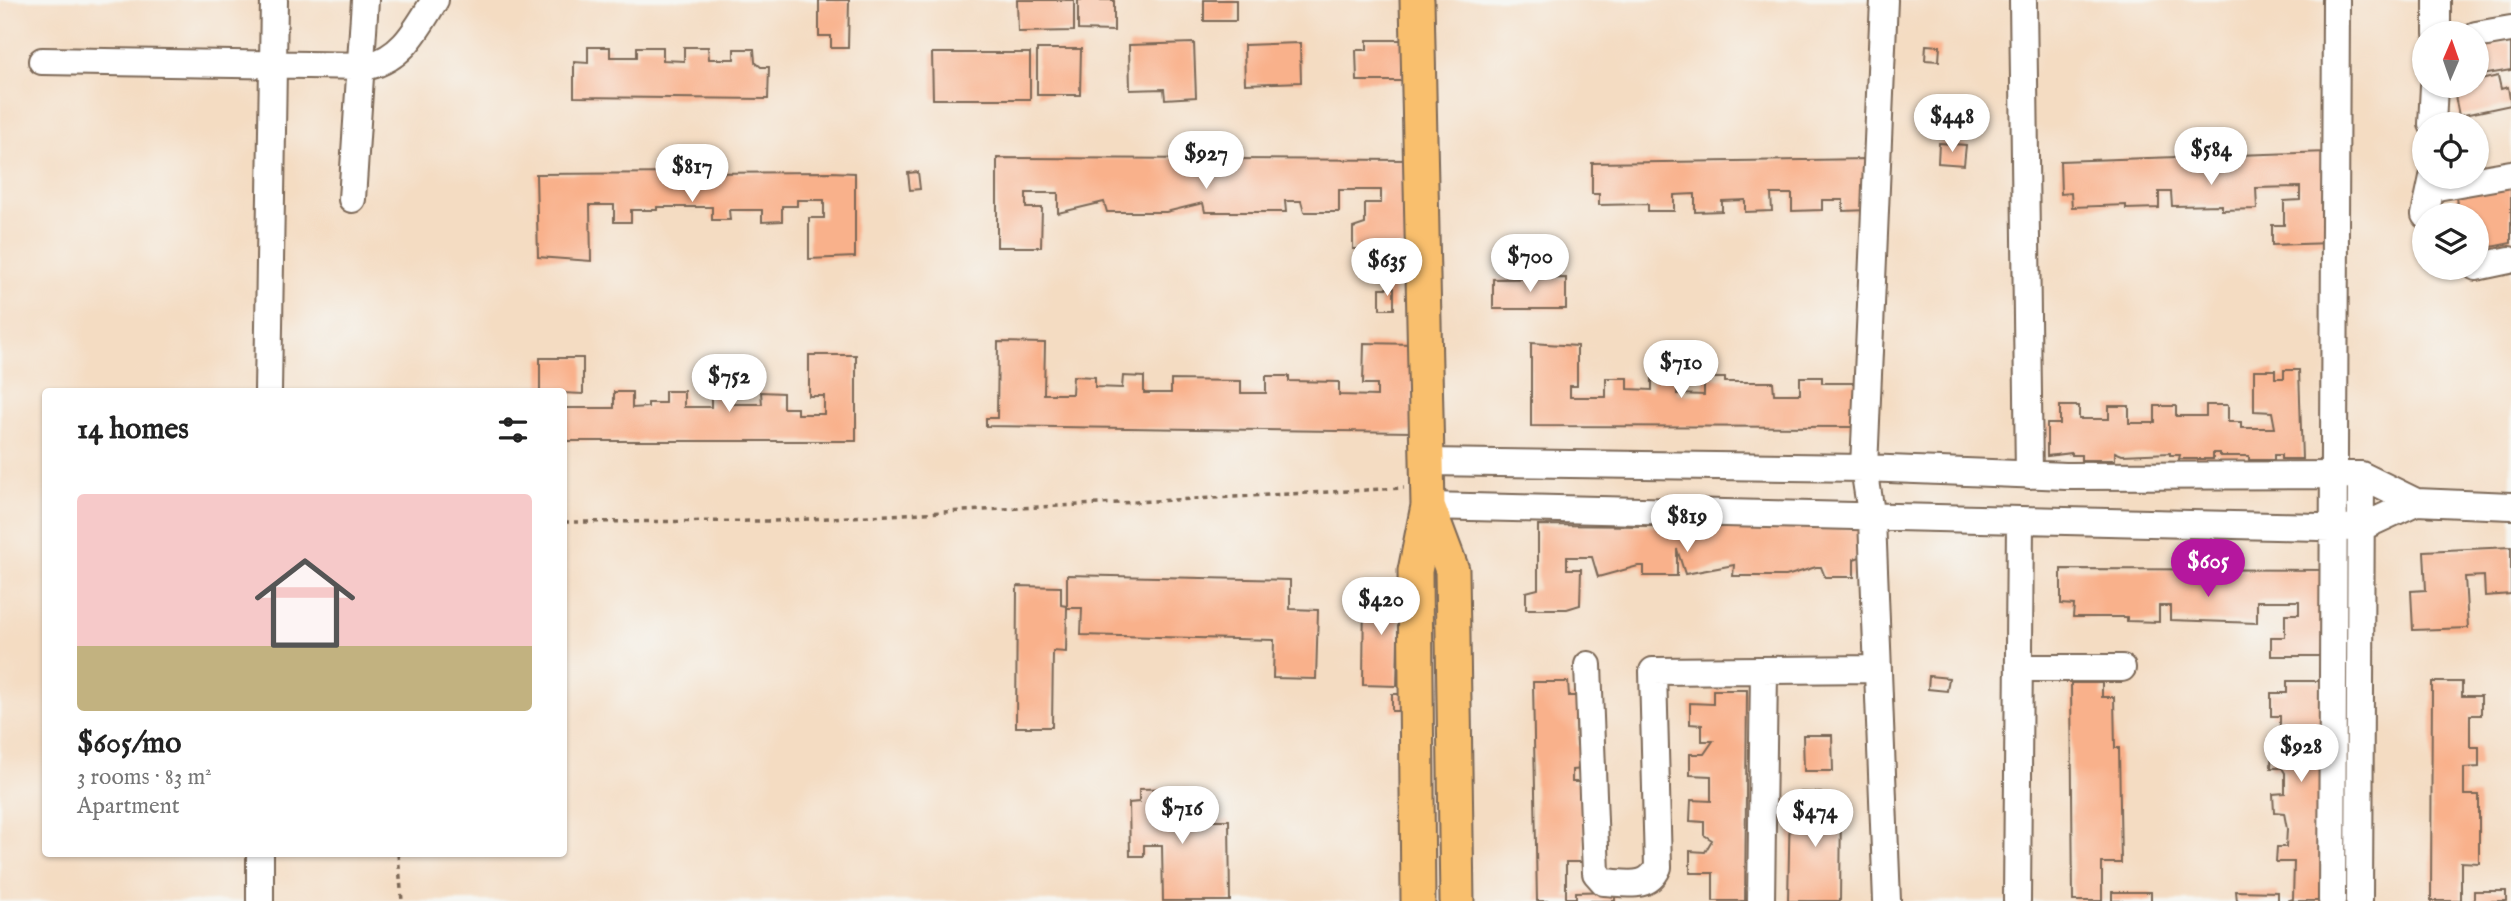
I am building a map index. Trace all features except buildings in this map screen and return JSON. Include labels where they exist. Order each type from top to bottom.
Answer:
[{"type":"main road","points":[[1417,0],[1427,485],[1415,571],[1418,901]]},
{"type":"main road","points":[[1427,485],[1452,569],[1457,901]]},
{"type":"street","points":[[268,388],[274,0]]},
{"type":"street","points":[[352,199],[365,0]]},
{"type":"street","points":[[42,61],[359,67],[379,63],[397,54],[435,0]]},
{"type":"street","points":[[1884,0],[1864,468],[1872,519],[1887,901]]},
{"type":"street","points":[[2023,0],[2029,475]]},
{"type":"street","points":[[2332,901],[2336,0]]},
{"type":"street","points":[[2437,0],[2437,21]]},
{"type":"street","points":[[2489,33],[2511,29]]},
{"type":"street","points":[[2489,176],[2511,174]]},
{"type":"street","points":[[2489,264],[2509,260]]},
{"type":"street","points":[[1427,485],[1864,468],[2066,476],[2361,475],[2416,502],[2511,506]]},
{"type":"street","points":[[2359,901],[2361,475]]},
{"type":"street","points":[[2065,522],[2066,476]]},
{"type":"street","points":[[1427,485],[1872,519],[2360,528],[2416,502]]},
{"type":"street","points":[[2017,901],[2020,521]]},
{"type":"street","points":[[1588,665],[1596,873],[1604,882],[1645,883],[1653,878],[1658,867],[1653,671],[1877,669]]},
{"type":"street","points":[[2019,668],[2122,668]]},
{"type":"street","points":[[1761,901],[1764,670]]},
{"type":"street","points":[[260,901],[261,857]]},
{"type":"path","points":[[567,522],[772,521],[1427,485]]},
{"type":"path","points":[[398,857],[402,901]]}]
